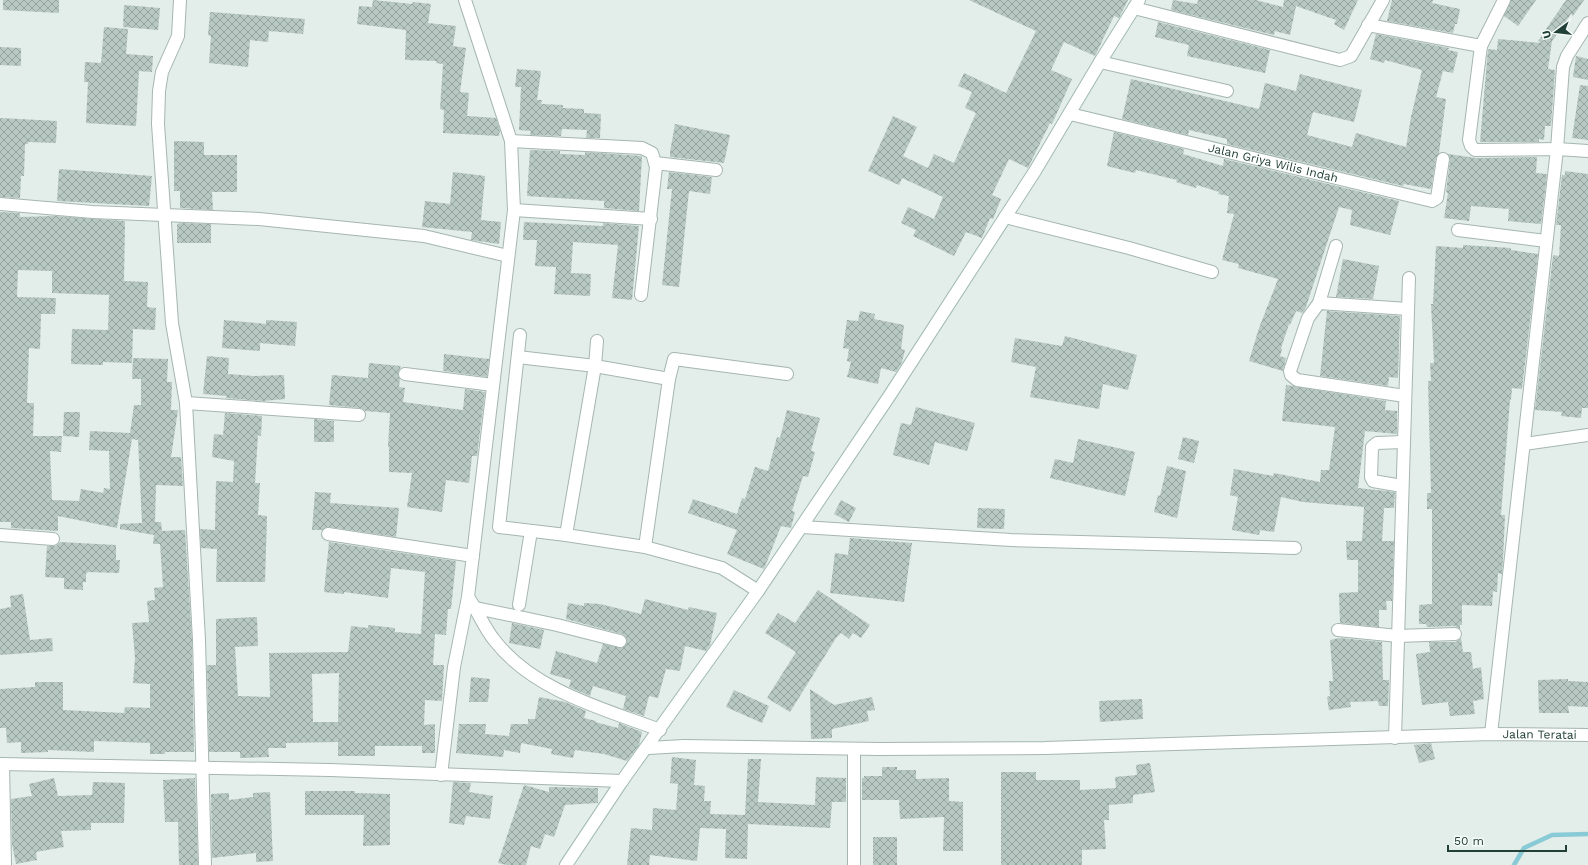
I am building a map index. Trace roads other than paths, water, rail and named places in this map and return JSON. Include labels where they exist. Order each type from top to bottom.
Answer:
[{"type":"street","points":[[180,0],[178,36],[162,72],[159,91],[158,124],[172,323],[186,403],[199,640],[201,768],[205,865]]},
{"type":"street","points":[[441,776],[454,667],[468,597],[514,210],[511,141],[465,0]]},
{"type":"street","points":[[566,865],[622,782],[648,748],[802,527],[1005,217],[1137,4],[1340,60],[1351,56],[1383,0]]},
{"type":"street","points":[[1504,0],[1481,46],[1469,140],[1471,146],[1475,150],[1557,149],[1588,151]]},
{"type":"street","points":[[1491,734],[1557,149],[1560,85],[1563,67],[1567,56],[1588,23]]},
{"type":"street","points":[[1368,25],[1481,46]]},
{"type":"street","points":[[1100,62],[1226,91]]},
{"type":"street","name":"Jalan Griya Wilis Indah","points":[[1070,114],[1432,201],[1437,198],[1443,159]]},
{"type":"street","points":[[511,141],[642,148],[652,153],[655,163],[651,219],[641,295]]},
{"type":"street","points":[[655,163],[716,170]]},
{"type":"street","points":[[0,204],[93,212],[259,218],[424,236],[508,256]]},
{"type":"street","points":[[514,210],[651,219]]},
{"type":"street","points":[[1005,217],[1129,248],[1212,272]]},
{"type":"street","points":[[1458,230],[1546,241]]},
{"type":"street","points":[[1336,246],[1319,303],[1308,318],[1290,368],[1291,375],[1294,378],[1405,396]]},
{"type":"street","points":[[1395,738],[1409,278]]},
{"type":"street","points":[[1319,303],[1408,309]]},
{"type":"street","points":[[520,335],[500,526],[531,531],[566,534],[645,548],[722,568],[758,591]]},
{"type":"street","points":[[566,534],[598,341]]},
{"type":"street","points":[[518,357],[595,366],[669,380]]},
{"type":"street","points":[[645,548],[669,380],[674,359],[787,374]]},
{"type":"street","points":[[405,374],[493,385]]},
{"type":"street","points":[[186,403],[359,415]]},
{"type":"street","points":[[1524,444],[1588,435]]},
{"type":"street","points":[[1402,486],[1373,482],[1371,477],[1372,447],[1377,443],[1403,442]]},
{"type":"street","points":[[802,527],[1011,540],[1295,548]]},
{"type":"street","points":[[519,604],[531,531]]},
{"type":"street","points":[[328,534],[473,556]]},
{"type":"street","points":[[0,535],[53,539]]},
{"type":"street","points":[[468,597],[476,608],[495,642],[528,672],[558,690],[660,730]]},
{"type":"street","points":[[476,608],[557,625],[620,642]]},
{"type":"street","points":[[1338,630],[1398,636],[1456,634]]},
{"type":"street","name":"Jalan Teratai","points":[[648,748],[684,746],[854,749],[1045,748],[1491,734],[1588,735]]},
{"type":"street","points":[[854,749],[854,865]]},
{"type":"street","points":[[5,865],[2,764],[330,770],[441,776],[560,778],[622,782]]},
{"type":"waterway","points":[[1514,865],[1524,848],[1552,835],[1588,834]]}]
